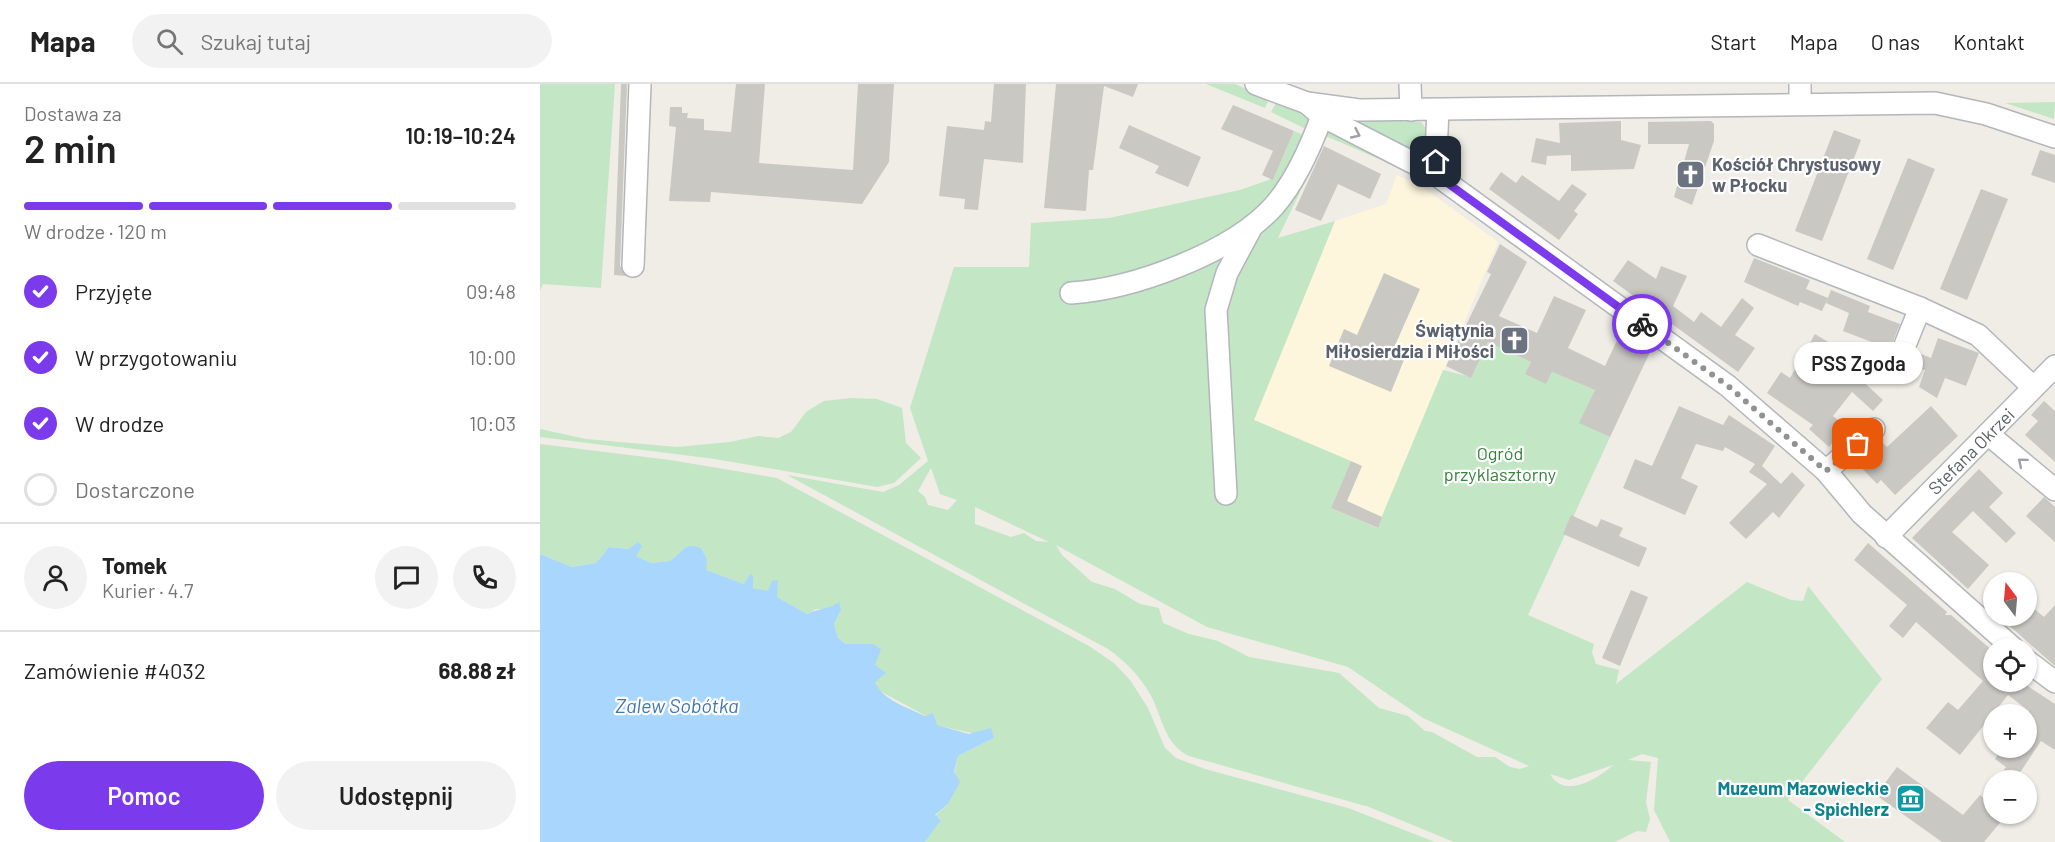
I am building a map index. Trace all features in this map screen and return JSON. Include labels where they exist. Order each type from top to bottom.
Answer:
[{"type":"street","points":[[633,266],[640,84]]},
{"type":"street","points":[[1256,84],[1314,110],[1435,174],[1728,386],[1826,471],[1862,514],[1886,537],[2002,638]]},
{"type":"street","points":[[1410,84],[1411,110]]},
{"type":"street","points":[[1314,110],[1438,110],[1800,94],[1935,103],[1986,114],[2055,137]]},
{"type":"street","points":[[1071,293],[1111,288],[1151,276],[1209,251],[1254,225],[1276,204],[1285,191],[1314,110]]},
{"type":"street","points":[[1435,174],[1438,110]]},
{"type":"street","points":[[1226,494],[1216,310],[1227,273],[1254,225]]},
{"type":"street","points":[[1758,245],[1920,308],[1989,342],[2033,387]]},
{"type":"street","points":[[1901,355],[1920,308]]},
{"type":"street","name":"Stefana Okrzei","points":[[1886,537],[2055,366]]},
{"type":"street","points":[[1826,471],[1874,429]]},
{"type":"street","points":[[1988,434],[2055,490]]},
{"type":"street","points":[[2037,666],[2052,675]]},
{"type":"shaded area","points":[[1397,175],[1421,186],[1498,242],[1378,528],[1331,508],[1351,462],[1254,420],[1335,221],[1386,204]]},
{"type":"green space","points":[[540,84],[615,84],[601,288],[543,284],[540,291]]},
{"type":"green space","points":[[1206,84],[1235,84],[1269,99],[1265,108]]},
{"type":"green space","points":[[2055,102],[2054,119],[2005,103]]},
{"type":"green space","points":[[1276,103],[1306,112],[1312,119],[1310,131],[1271,112]]},
{"type":"green space","points":[[1348,119],[1421,122],[1429,133],[1428,160]]},
{"type":"green space","points":[[1324,128],[1407,171],[1321,134]]},
{"type":"green space","name":"Ogród przyklasztorny","points":[[1294,131],[1323,144],[1278,238],[1335,221],[1254,420],[1351,461],[1331,508],[1377,528],[1443,370],[1471,377],[1488,342],[1531,362],[1526,374],[1546,383],[1552,372],[1595,390],[1580,423],[1610,437],[1528,615],[1594,644],[1592,652],[1596,664],[1619,670],[1616,684],[1747,582],[1791,600],[1803,601],[1808,586],[1882,679],[1788,800],[1845,842],[1670,842],[1654,810],[1658,758],[1642,754],[1628,760],[1651,762],[1646,802],[1650,819],[1646,832],[1637,831],[1615,842],[1454,842],[1369,807],[1189,756],[1180,751],[1169,737],[1150,694],[1141,681],[1108,649],[787,475],[883,492],[899,485],[928,461],[910,408],[954,267],[1029,267],[1031,223],[1109,218],[1240,190],[1274,178]],"holes":[[[931,468],[940,494],[957,500],[948,510],[928,505],[925,497],[918,491]],[[975,507],[1049,542],[1036,541],[1024,533],[1011,537],[975,524]],[[1056,545],[1207,627],[1348,667],[1423,718],[1529,766],[1520,769],[1510,767],[1495,757],[1477,757],[1432,732],[1425,731],[1408,716],[1379,708],[1339,673],[1249,657],[1218,641],[1189,634],[1163,623],[1159,608],[1140,604],[1115,589],[1092,582],[1062,555]],[[1613,765],[1599,776],[1572,786],[1556,782],[1550,774],[1569,780]]]},
{"type":"green space","points":[[852,398],[877,399],[902,408],[906,443],[921,458],[894,483],[877,487],[715,459],[540,437],[540,429],[586,439],[677,447],[730,442],[758,436],[778,438],[791,432],[806,412],[824,401]]},
{"type":"green space","points":[[540,444],[670,460],[777,478],[1089,646],[1114,663],[1130,680],[1148,708],[1165,748],[1176,758],[1205,769],[1348,808],[1435,842],[925,842],[941,819],[935,816],[948,804],[958,756],[994,738],[936,725],[933,713],[926,716],[878,690],[875,682],[873,644],[846,644],[838,638],[834,624],[841,610],[816,609],[807,614],[768,592],[753,588],[753,577],[750,575],[744,584],[705,570],[707,559],[701,548],[687,547],[670,561],[651,563],[636,556],[634,547],[629,549],[609,547],[596,563],[572,567],[540,554]]},
{"type":"water","name":"Zalew Sobótka","points":[[638,542],[642,546],[636,556],[651,563],[670,561],[684,548],[695,546],[701,548],[707,559],[706,570],[744,584],[750,574],[753,576],[753,588],[768,591],[772,581],[778,580],[777,597],[807,614],[839,602],[841,610],[834,624],[838,638],[846,644],[873,644],[881,649],[875,665],[886,673],[875,682],[890,699],[925,716],[933,713],[937,725],[969,734],[991,728],[994,738],[958,756],[954,772],[960,782],[948,804],[935,815],[941,820],[925,842],[540,842],[540,554],[572,567],[596,563],[609,547],[629,549]]},
{"type":"building","points":[[621,84],[627,84],[620,266],[626,276],[614,275]]},
{"type":"building","points":[[736,84],[765,84],[759,163],[853,170],[858,84],[894,84],[889,162],[862,204],[711,192],[710,202],[669,201],[676,127],[669,126],[670,107],[682,107],[682,113],[688,113],[687,118],[704,119],[704,130],[731,132]]},
{"type":"building","points":[[994,84],[1026,84],[1023,163],[984,159],[978,210],[964,209],[965,199],[939,196],[947,126],[984,130],[985,121],[991,122]]},
{"type":"building","points":[[1056,84],[1138,84],[1133,97],[1104,86],[1093,170],[1089,170],[1086,211],[1044,208]]},
{"type":"building","points":[[1233,105],[1294,131],[1273,180],[1262,175],[1273,151],[1221,129]]},
{"type":"building","points":[[1621,121],[1621,140],[1641,145],[1634,169],[1571,171],[1571,155],[1547,156],[1546,165],[1531,162],[1536,138],[1560,143],[1559,123]]},
{"type":"building","name":"Kościół Chrystusowy w Płocku","points":[[1711,121],[1714,124],[1714,141],[1692,205],[1674,197],[1689,144],[1648,144],[1648,122]]},
{"type":"building","points":[[1129,125],[1201,157],[1188,187],[1155,173],[1159,166],[1119,148]]},
{"type":"building","points":[[1834,130],[1861,140],[1822,241],[1795,231]]},
{"type":"building","points":[[1324,146],[1381,174],[1370,199],[1338,184],[1321,221],[1295,210]]},
{"type":"building","points":[[2040,150],[2055,155],[2055,183],[2031,175]]},
{"type":"building","points":[[1908,158],[1935,169],[1893,270],[1867,259]]},
{"type":"building","points":[[1501,172],[1516,183],[1522,175],[1559,201],[1572,184],[1587,194],[1574,211],[1578,214],[1559,240],[1489,189]]},
{"type":"building","points":[[1981,189],[2008,199],[1967,300],[1940,289]]},
{"type":"building","name":"Świątynia Miłosierdzia i Miłości","points":[[1500,244],[1527,262],[1499,316],[1537,333],[1554,296],[1586,310],[1568,348],[1605,366],[1621,332],[1650,352],[1610,437],[1579,423],[1595,390],[1552,372],[1546,384],[1525,374],[1531,362],[1488,342],[1471,378],[1446,366],[1491,274],[1487,272]]},
{"type":"building","points":[[1754,258],[1810,280],[1806,289],[1828,298],[1822,311],[1800,302],[1798,306],[1744,282]]},
{"type":"building","points":[[1628,260],[1656,279],[1661,266],[1687,276],[1673,306],[1694,322],[1701,312],[1721,327],[1742,298],[1754,308],[1735,335],[1755,348],[1738,372],[1613,281]]},
{"type":"building","points":[[1384,273],[1420,289],[1393,350],[1406,355],[1391,392],[1329,366],[1344,329],[1357,335]]},
{"type":"building","points":[[1831,290],[1870,306],[1868,312],[1900,324],[1890,349],[1843,331],[1849,313],[1826,303]]},
{"type":"building","points":[[1815,334],[1838,348],[1833,357],[1843,363],[1883,400],[1873,411],[1852,392],[1833,416],[1851,431],[1839,442],[1835,439],[1829,447],[1809,429],[1813,425],[1767,393],[1781,372],[1790,378]]},
{"type":"building","points":[[1938,338],[1979,353],[1966,386],[1945,378],[1937,398],[1919,387],[1925,370],[1909,365],[1916,352],[1931,358]]},
{"type":"building","points":[[2044,401],[2055,411],[2055,462],[2025,435],[2038,421],[2031,415]]},
{"type":"building","points":[[1679,406],[1723,425],[1729,415],[1775,446],[1762,466],[1781,484],[1792,472],[1805,485],[1779,518],[1773,512],[1746,539],[1729,523],[1767,484],[1749,472],[1755,464],[1725,447],[1723,451],[1696,444],[1681,478],[1698,486],[1685,515],[1623,488],[1635,459],[1652,466]]},
{"type":"building","points":[[1931,406],[1958,436],[1895,495],[1881,480],[1877,484],[1856,462],[1880,440],[1887,447]]},
{"type":"building","points":[[1351,461],[1362,466],[1347,501],[1382,517],[1378,528],[1331,508]]},
{"type":"building","points":[[1979,469],[2003,493],[1989,507],[2016,533],[2006,543],[1973,511],[1952,532],[1989,565],[1968,589],[1912,538]]},
{"type":"building","points":[[2044,497],[2055,507],[2055,542],[2026,516]]},
{"type":"building","points":[[1571,515],[1597,527],[1601,519],[1623,528],[1619,536],[1647,548],[1639,567],[1563,534]]},
{"type":"building","points":[[1868,543],[1947,612],[1945,615],[1951,615],[1983,643],[1983,681],[1916,622],[1903,638],[1889,626],[1907,605],[1854,560]]},
{"type":"building","points":[[1631,590],[1648,597],[1620,666],[1602,658]]},
{"type":"building","points":[[2055,605],[2055,666],[2037,650],[2037,638],[2023,638],[2010,626],[2037,626],[2037,611],[2044,617]]},
{"type":"building","points":[[1983,681],[1983,692],[2037,692],[2055,704],[2055,750],[2041,741],[2037,747],[2037,704],[2020,704],[2008,695],[2001,704],[1983,704],[1983,726],[1960,755],[1926,728],[1948,702],[1958,710]]},
{"type":"building","points":[[2030,758],[2022,770],[2004,770],[2006,767],[1995,759]]},
{"type":"building","points":[[1897,767],[1963,815],[1980,795],[1983,797],[1983,824],[1999,824],[1984,842],[1942,842],[1876,795]]},
{"type":"way so far","points":[[1642,324],[1728,386],[1826,471],[1858,444]]},
{"type":"place","name":"Kościół Chrystusowy w Płocku","points":[[1691,174]]},
{"type":"place","name":"Świątynia Miłosierdzia i Miłości","points":[[1515,340]]},
{"type":"place","name":"PSS Zgoda","points":[[1858,444]]},
{"type":"place","name":"Muzeum Mazowieckie - Spichlerz","points":[[1910,798]]},
{"type":"route","points":[[1436,162],[1435,174],[1642,324]]}]
